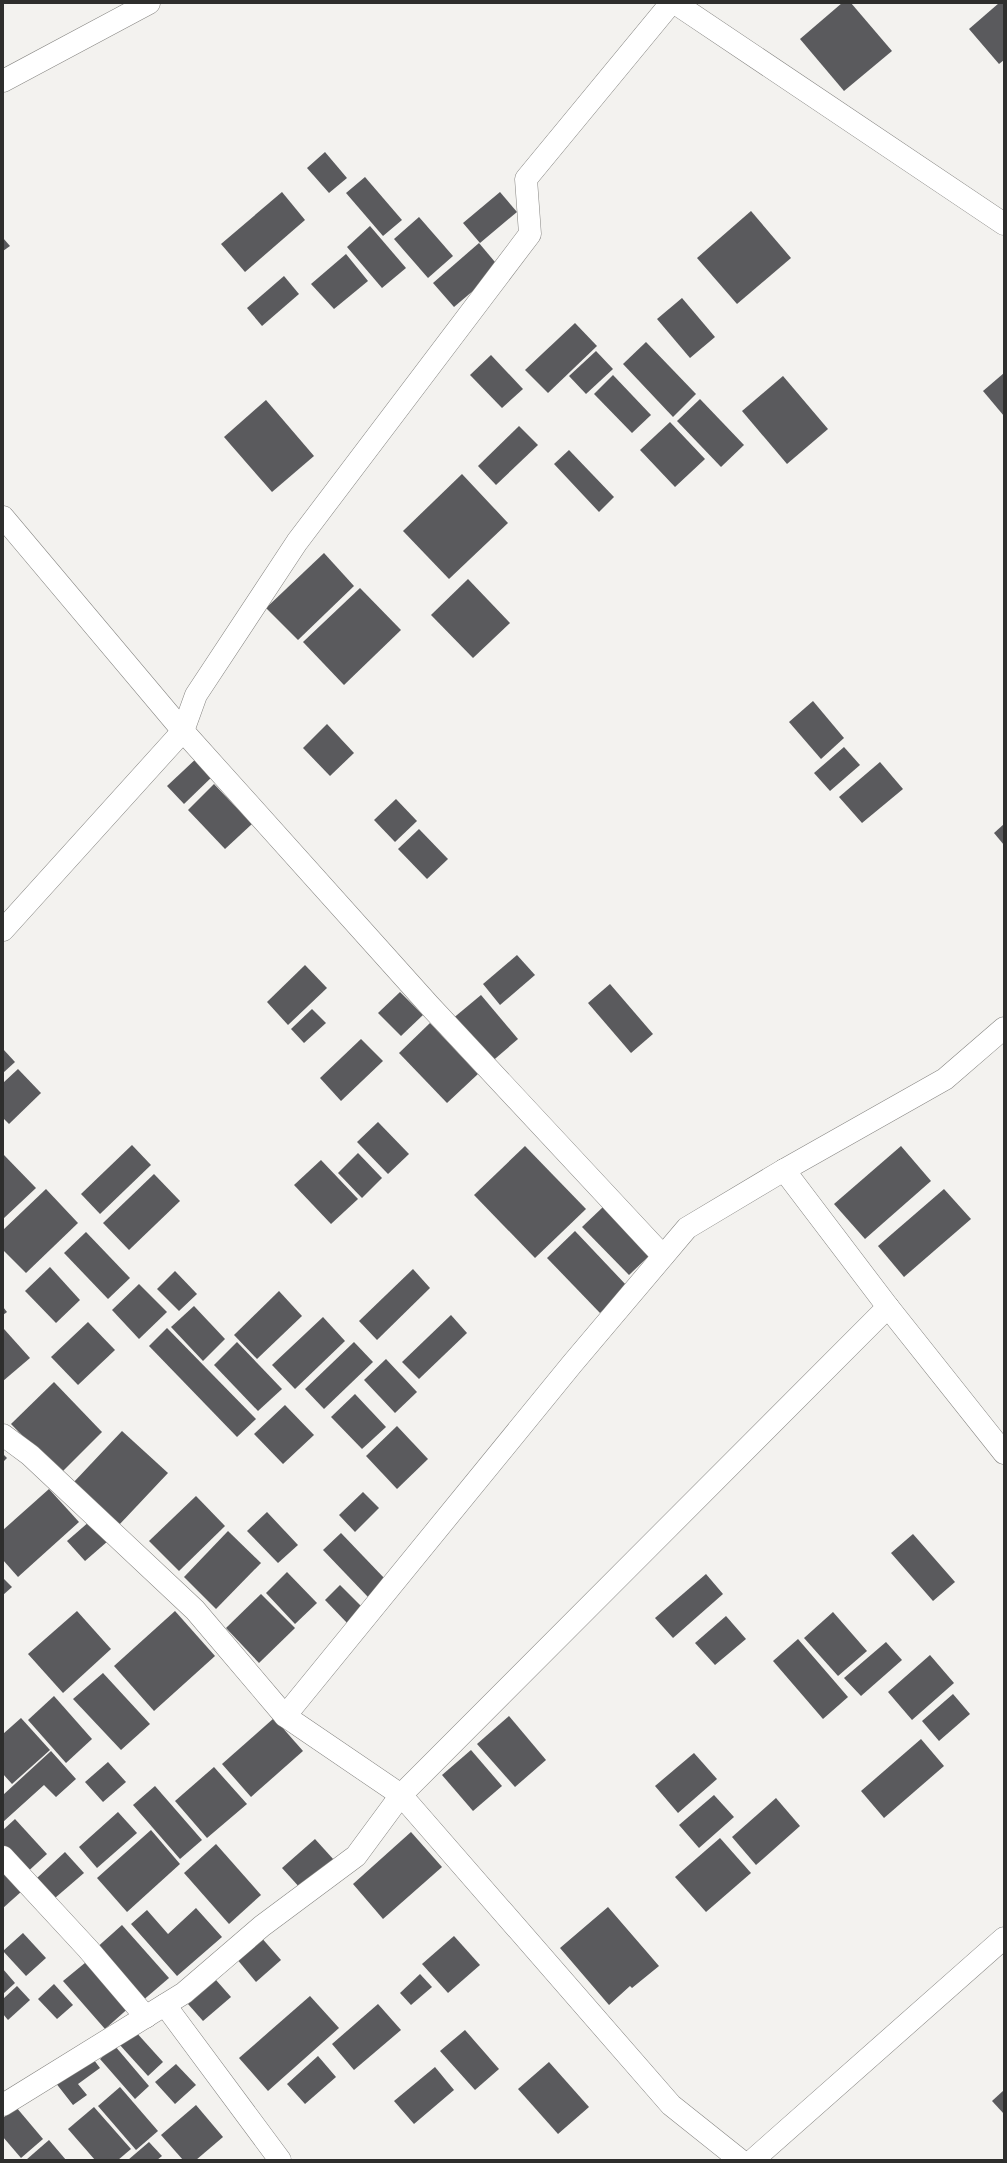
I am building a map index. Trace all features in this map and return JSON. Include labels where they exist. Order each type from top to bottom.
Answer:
[{"type":"street","points":[[3,81],[149,3]]},
{"type":"street","points":[[3,930],[183,731],[196,694],[297,542],[530,234],[526,179],[671,3]]},
{"type":"street","points":[[675,3],[1004,224]]},
{"type":"street","points":[[3,517],[183,731],[429,1004],[663,1256]]},
{"type":"street","points":[[285,1716],[567,1370],[687,1228],[784,1170],[945,1079],[1004,1028]]},
{"type":"street","points":[[784,1170],[888,1307],[1004,1453]]},
{"type":"street","points":[[3,2105],[184,1993],[262,1926],[356,1856],[402,1795],[888,1307]]},
{"type":"street","points":[[3,1434],[30,1455],[195,1610],[285,1716],[402,1795],[671,2105],[740,2160]]},
{"type":"street","points":[[3,1857],[88,1949],[146,2017]]},
{"type":"street","points":[[752,2160],[1004,1938]]},
{"type":"street","points":[[165,2005],[280,2160]]},
{"type":"building","points":[[842,3],[851,3],[892,51],[844,91],[800,39]]},
{"type":"building","points":[[999,3],[1004,3],[1004,60],[999,64],[969,29]]},
{"type":"building","points":[[325,152],[347,178],[329,193],[307,168]]},
{"type":"building","points":[[365,177],[402,220],[383,236],[346,193]]},
{"type":"building","points":[[282,192],[305,220],[245,272],[221,244]]},
{"type":"building","points":[[500,192],[517,212],[480,243],[463,223]]},
{"type":"building","points":[[751,211],[791,258],[737,304],[697,258]]},
{"type":"building","points":[[419,217],[453,256],[428,278],[394,239]]},
{"type":"building","points":[[370,226],[406,268],[382,288],[347,247]]},
{"type":"building","points":[[3,238],[10,246],[3,251]]},
{"type":"building","points":[[479,243],[500,268],[454,307],[433,283]]},
{"type":"building","points":[[346,254],[368,281],[334,309],[311,284]]},
{"type":"building","points":[[284,276],[299,294],[262,326],[247,308]]},
{"type":"building","points":[[682,298],[715,337],[690,358],[657,319]]},
{"type":"building","points":[[575,323],[597,346],[548,393],[525,370]]},
{"type":"building","points":[[646,342],[696,394],[673,417],[623,364]]},
{"type":"building","points":[[596,351],[613,369],[586,394],[569,376]]},
{"type":"building","points":[[491,355],[523,389],[502,408],[470,375]]},
{"type":"building","points":[[1004,373],[1004,416],[983,391]]},
{"type":"building","points":[[613,375],[651,415],[632,433],[594,394]]},
{"type":"building","points":[[783,376],[828,429],[787,464],[742,411]]},
{"type":"building","points":[[700,399],[744,445],[721,467],[677,421]]},
{"type":"building","points":[[266,400],[314,456],[272,492],[224,437]]},
{"type":"building","points":[[670,422],[705,459],[675,487],[640,450]]},
{"type":"building","points":[[519,426],[538,445],[496,485],[478,466]]},
{"type":"building","points":[[569,450],[614,497],[599,512],[554,464]]},
{"type":"building","points":[[462,474],[508,523],[449,579],[403,531]]},
{"type":"building","points":[[324,553],[354,586],[298,640],[266,608]]},
{"type":"building","points":[[468,579],[510,623],[473,658],[431,615]]},
{"type":"building","points":[[360,588],[401,630],[344,685],[303,642]]},
{"type":"building","points":[[813,701],[844,738],[821,759],[789,722]]},
{"type":"building","points":[[327,724],[354,753],[330,776],[303,748]]},
{"type":"building","points":[[844,747],[860,765],[830,791],[814,773]]},
{"type":"building","points":[[199,756],[216,773],[184,804],[167,786]]},
{"type":"building","points":[[880,762],[903,789],[862,823],[839,797]]},
{"type":"building","points":[[214,784],[252,824],[225,849],[188,810]]},
{"type":"building","points":[[396,799],[417,821],[395,842],[374,820]]},
{"type":"building","points":[[1004,824],[1004,845],[994,833]]},
{"type":"building","points":[[419,829],[448,859],[427,879],[398,849]]},
{"type":"building","points":[[517,955],[535,975],[500,1005],[483,984]]},
{"type":"building","points":[[305,965],[327,988],[288,1025],[267,1002]]},
{"type":"building","points":[[610,984],[653,1034],[631,1053],[588,1003]]},
{"type":"building","points":[[400,992],[423,1015],[401,1036],[378,1013]]},
{"type":"building","points":[[481,995],[518,1039],[489,1064],[451,1020]]},
{"type":"building","points":[[312,1009],[326,1023],[304,1043],[291,1029]]},
{"type":"building","points":[[430,1023],[478,1074],[447,1103],[399,1053]]},
{"type":"building","points":[[361,1039],[383,1061],[341,1101],[320,1078]]},
{"type":"building","points":[[3,1049],[15,1062],[3,1073]]},
{"type":"building","points":[[18,1069],[41,1093],[9,1124],[3,1118],[3,1083]]},
{"type":"building","points":[[378,1122],[409,1154],[388,1174],[357,1142]]},
{"type":"building","points":[[132,1145],[151,1165],[100,1214],[81,1194]]},
{"type":"building","points":[[525,1146],[586,1209],[535,1258],[474,1195]]},
{"type":"building","points":[[901,1146],[931,1181],[865,1239],[834,1204]]},
{"type":"building","points":[[358,1153],[382,1178],[362,1198],[338,1173]]},
{"type":"building","points":[[3,1154],[36,1188],[3,1219]]},
{"type":"building","points":[[321,1160],[358,1199],[331,1224],[294,1185]]},
{"type":"building","points":[[154,1174],[180,1201],[129,1250],[103,1223]]},
{"type":"building","points":[[46,1189],[78,1223],[26,1273],[3,1250],[3,1230]]},
{"type":"building","points":[[944,1189],[971,1219],[904,1277],[878,1246]]},
{"type":"building","points":[[603,1207],[649,1256],[629,1275],[582,1227]]},
{"type":"building","points":[[575,1231],[628,1287],[600,1313],[547,1258]]},
{"type":"building","points":[[86,1232],[130,1278],[108,1299],[64,1253]]},
{"type":"building","points":[[50,1267],[80,1300],[56,1323],[25,1291]]},
{"type":"building","points":[[413,1269],[430,1288],[377,1340],[359,1321]]},
{"type":"building","points":[[175,1271],[197,1294],[179,1311],[157,1289]]},
{"type":"building","points":[[139,1284],[167,1312],[139,1339],[112,1310]]},
{"type":"building","points":[[279,1291],[302,1316],[257,1359],[234,1335]]},
{"type":"building","points":[[194,1306],[225,1339],[203,1361],[171,1327]]},
{"type":"building","points":[[3,1307],[7,1312],[3,1315]]},
{"type":"building","points":[[451,1315],[467,1333],[419,1379],[402,1362]]},
{"type":"building","points":[[323,1317],[345,1341],[295,1389],[272,1365]]},
{"type":"building","points":[[88,1322],[115,1350],[78,1385],[51,1357]]},
{"type":"building","points":[[167,1328],[256,1419],[237,1437],[149,1346]]},
{"type":"building","points":[[4,1329],[30,1358],[3,1381],[3,1330]]},
{"type":"building","points":[[237,1342],[282,1389],[258,1411],[214,1365]]},
{"type":"building","points":[[354,1342],[373,1362],[324,1409],[305,1389]]},
{"type":"building","points":[[386,1359],[417,1392],[395,1413],[364,1380]]},
{"type":"building","points":[[54,1382],[102,1432],[60,1474],[11,1424]]},
{"type":"building","points":[[355,1394],[386,1427],[362,1449],[331,1417]]},
{"type":"building","points":[[285,1405],[314,1435],[283,1464],[254,1434]]},
{"type":"building","points":[[397,1426],[428,1459],[397,1489],[366,1456]]},
{"type":"building","points":[[122,1431],[168,1473],[119,1525],[73,1483]]},
{"type":"building","points":[[3,1454],[7,1458],[3,1462]]},
{"type":"building","points":[[49,1489],[79,1522],[18,1577],[3,1560],[3,1530]]},
{"type":"building","points":[[363,1492],[379,1508],[355,1532],[339,1515]]},
{"type":"building","points":[[196,1496],[225,1526],[179,1571],[149,1541]]},
{"type":"building","points":[[267,1512],[298,1545],[278,1563],[247,1531]]},
{"type":"building","points":[[90,1521],[108,1541],[85,1561],[67,1541]]},
{"type":"building","points":[[228,1531],[261,1563],[216,1609],[184,1577]]},
{"type":"building","points":[[341,1533],[386,1580],[368,1597],[323,1550]]},
{"type":"building","points":[[913,1534],[955,1582],[933,1601],[891,1553]]},
{"type":"building","points":[[287,1572],[317,1603],[295,1624],[266,1593]]},
{"type":"building","points":[[706,1574],[723,1594],[673,1638],[655,1618]]},
{"type":"building","points":[[3,1578],[12,1587],[3,1595]]},
{"type":"building","points":[[340,1585],[365,1610],[349,1625],[325,1600]]},
{"type":"building","points":[[261,1594],[295,1628],[259,1663],[226,1628]]},
{"type":"building","points":[[77,1611],[111,1649],[63,1693],[28,1654]]},
{"type":"building","points":[[175,1611],[215,1656],[154,1711],[114,1666]]},
{"type":"building","points":[[833,1612],[867,1651],[838,1676],[804,1638]]},
{"type":"building","points":[[726,1616],[746,1639],[715,1665],[695,1643]]},
{"type":"building","points":[[798,1639],[848,1697],[823,1719],[773,1661]]},
{"type":"building","points":[[886,1642],[902,1660],[861,1696],[844,1678]]},
{"type":"building","points":[[930,1655],[954,1683],[912,1720],[888,1692]]},
{"type":"building","points":[[103,1673],[150,1724],[121,1750],[73,1699]]},
{"type":"building","points":[[953,1694],[970,1714],[939,1741],[922,1721]]},
{"type":"building","points":[[54,1696],[92,1739],[66,1763],[28,1720]]},
{"type":"building","points":[[509,1716],[546,1760],[515,1787],[477,1744]]},
{"type":"building","points":[[21,1718],[50,1750],[12,1784],[3,1774],[3,1734]]},
{"type":"building","points":[[274,1718],[303,1751],[251,1797],[222,1764]]},
{"type":"building","points":[[921,1739],[944,1766],[884,1818],[861,1791]]},
{"type":"building","points":[[471,1750],[502,1786],[473,1811],[442,1775]]},
{"type":"building","points":[[51,1751],[76,1779],[56,1797],[44,1785],[3,1822],[3,1795]]},
{"type":"building","points":[[694,1753],[717,1779],[678,1813],[655,1786]]},
{"type":"building","points":[[108,1762],[126,1782],[103,1802],[85,1782]]},
{"type":"building","points":[[214,1767],[247,1804],[207,1838],[175,1801]]},
{"type":"building","points":[[155,1786],[202,1840],[180,1859],[133,1805]]},
{"type":"building","points":[[714,1795],[734,1817],[699,1848],[679,1825]]},
{"type":"building","points":[[776,1798],[800,1826],[756,1865],[732,1837]]},
{"type":"building","points":[[118,1812],[137,1833],[97,1868],[79,1847]]},
{"type":"building","points":[[15,1819],[47,1854],[24,1875],[3,1851],[3,1830]]},
{"type":"building","points":[[151,1830],[180,1864],[127,1912],[97,1878]]},
{"type":"building","points":[[411,1832],[442,1867],[383,1919],[353,1884]]},
{"type":"building","points":[[720,1838],[751,1873],[706,1912],[675,1877]]},
{"type":"building","points":[[315,1839],[334,1860],[301,1889],[282,1868]]},
{"type":"building","points":[[216,1844],[261,1895],[229,1924],[184,1873]]},
{"type":"building","points":[[65,1852],[84,1873],[55,1898],[37,1878]]},
{"type":"building","points":[[3,1870],[22,1891],[3,1908]]},
{"type":"building","points":[[608,1907],[659,1966],[632,1988],[630,1986],[609,2005],[560,1948]]},
{"type":"building","points":[[196,1908],[222,1937],[177,1976],[131,1924],[147,1910],[168,1934]]},
{"type":"building","points":[[122,1925],[169,1978],[141,2002],[94,1950]]},
{"type":"building","points":[[23,1933],[46,1958],[26,1976],[3,1951]]},
{"type":"building","points":[[260,1936],[281,1960],[256,1982],[236,1958]]},
{"type":"building","points":[[454,1936],[480,1965],[448,1993],[422,1964]]},
{"type":"building","points":[[91,1958],[132,2005],[105,2029],[63,1981]]},
{"type":"building","points":[[3,1969],[15,1983],[3,1994]]},
{"type":"building","points":[[420,1974],[432,1987],[411,2005],[400,1993]]},
{"type":"building","points":[[216,1980],[231,1997],[203,2021],[188,2004]]},
{"type":"building","points":[[54,1984],[73,2005],[57,2019],[38,1999]]},
{"type":"building","points":[[17,1986],[30,2000],[8,2020],[3,2014],[3,1999]]},
{"type":"building","points":[[310,1996],[339,2028],[268,2091],[239,2058]]},
{"type":"building","points":[[378,2004],[401,2030],[354,2070],[332,2044]]},
{"type":"building","points":[[465,2030],[499,2069],[475,2090],[440,2051]]},
{"type":"building","points":[[135,2031],[163,2062],[148,2076],[119,2044]]},
{"type":"building","points":[[115,2046],[149,2086],[135,2099],[100,2059]]},
{"type":"building","points":[[91,2056],[100,2068],[78,2084],[87,2095],[73,2105],[55,2082]]},
{"type":"building","points":[[318,2056],[336,2077],[305,2104],[287,2084]]},
{"type":"building","points":[[549,2062],[589,2107],[558,2134],[518,2089]]},
{"type":"building","points":[[176,2064],[196,2085],[175,2104],[155,2082]]},
{"type":"building","points":[[435,2067],[454,2090],[414,2124],[394,2101]]},
{"type":"building","points":[[120,2087],[158,2131],[136,2150],[98,2106]]},
{"type":"building","points":[[1004,2090],[1004,2114],[992,2101]]},
{"type":"building","points":[[196,2105],[223,2137],[196,2160],[183,2160],[161,2135]]},
{"type":"building","points":[[16,2107],[43,2139],[21,2158],[3,2137],[3,2118]]},
{"type":"building","points":[[94,2107],[131,2149],[118,2160],[95,2160],[68,2129]]},
{"type":"building","points":[[49,2140],[66,2160],[26,2160]]},
{"type":"building","points":[[149,2142],[162,2156],[157,2160],[128,2160]]}]
